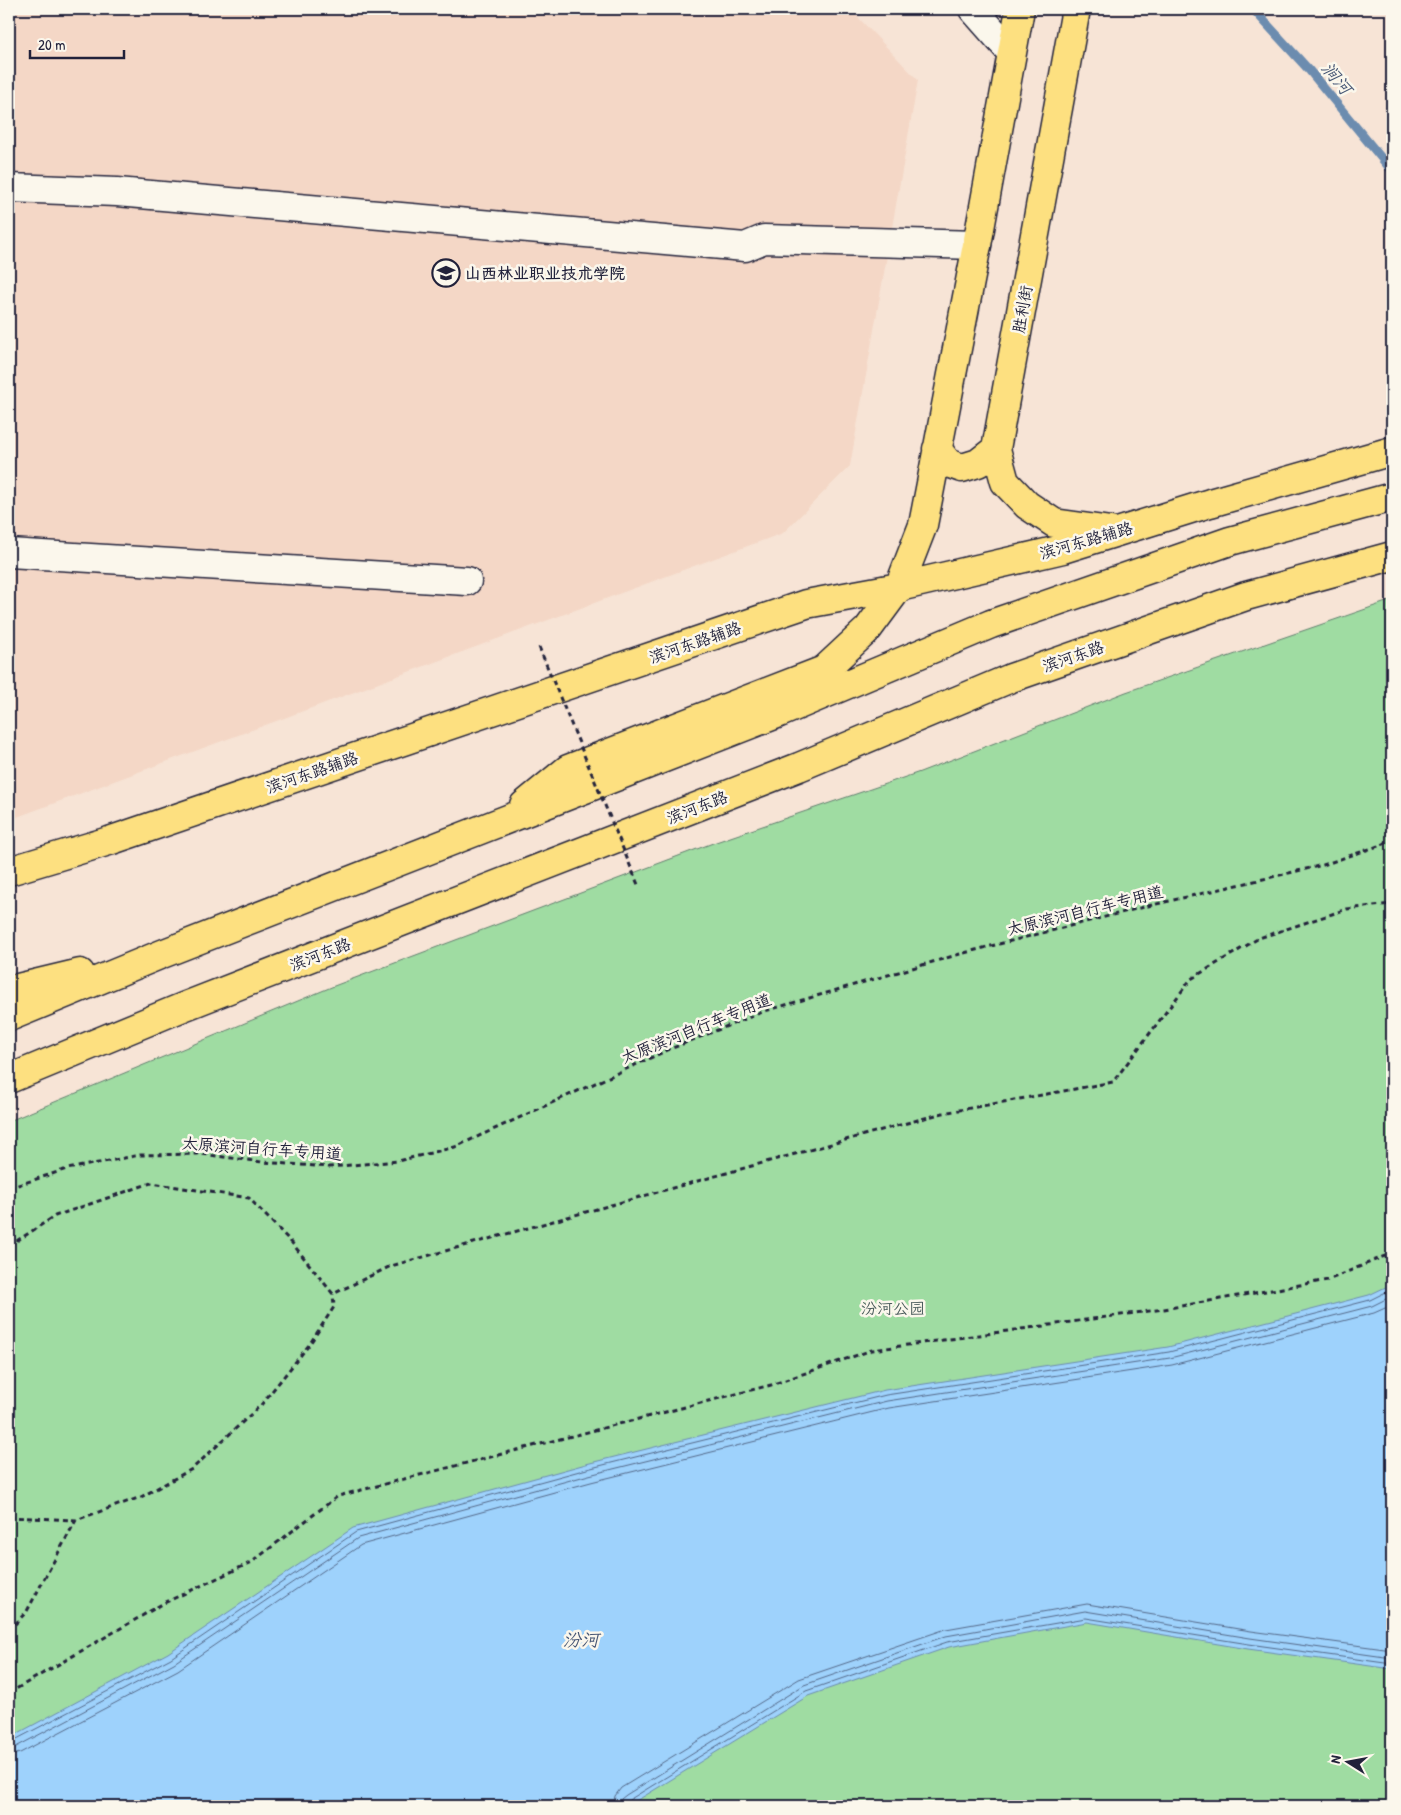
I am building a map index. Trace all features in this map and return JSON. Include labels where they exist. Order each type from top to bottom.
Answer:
[{"type":"main road","points":[[505,820],[568,769],[824,670],[868,629],[899,587],[923,525],[977,246],[1020,9]]},
{"type":"main road","name":"胜利街","points":[[1076,9],[996,449],[1005,482],[1027,506],[1054,522],[1117,532]]},
{"type":"main road","points":[[937,449],[948,463],[962,468],[978,463],[996,449]]},
{"type":"main road","name":"滨河东路辅路","points":[[9,871],[119,838],[806,604],[899,587],[1064,549],[1385,453]]},
{"type":"main road","points":[[9,1017],[162,954],[777,714],[990,624],[1230,541],[1392,497]]},
{"type":"main road","name":"滨河东路","points":[[9,1079],[183,1007],[799,767],[1011,678],[1246,596],[1392,556]]},
{"type":"main road","points":[[9,990],[162,954]]},
{"type":"street","points":[[973,9],[1011,52]]},
{"type":"street","points":[[9,188],[117,192],[745,247],[764,239],[977,246]]},
{"type":"street","points":[[9,553],[467,581]]},
{"type":"path","points":[[539,647],[638,887]]},
{"type":"path","name":"太原滨河自行车专用道","points":[[9,1188],[67,1169],[140,1155],[201,1154],[262,1162],[329,1167],[398,1162],[454,1147],[670,1050],[765,1011],[969,952],[1158,904],[1323,865],[1384,844],[1392,838]]},
{"type":"path","points":[[333,1294],[391,1266],[942,1113],[1113,1082],[1191,979],[1259,938],[1347,909],[1392,904]]},
{"type":"path","points":[[9,1246],[55,1216],[151,1183],[249,1198],[292,1243],[333,1294],[334,1307],[309,1344],[261,1405],[192,1470],[140,1497],[76,1520],[9,1517]]},
{"type":"path","points":[[9,1692],[164,1603],[252,1562],[338,1496],[771,1384],[872,1350],[1164,1309],[1328,1280],[1392,1253]]},
{"type":"path","points":[[9,1631],[27,1611],[76,1520]]},
{"type":"shaded area","name":"山西林业职业技术学院","points":[[9,9],[850,9],[918,80],[850,466],[783,533],[9,820]]},
{"type":"green space","name":"汾河公园","points":[[1392,600],[1392,1806],[9,1806],[9,1121],[334,986],[713,843],[920,772],[1126,692]]},
{"type":"water","name":"汾河","points":[[1392,1284],[1392,1669],[1248,1649],[1087,1622],[949,1647],[808,1696],[628,1806],[9,1806],[9,1738],[168,1653],[353,1528],[586,1464],[885,1390],[1168,1347],[1369,1295]]},
{"type":"waterway","name":"涧河","points":[[1253,9],[1309,70],[1392,171]]},
{"type":"place","name":"山西林业职业技术学院","points":[[446,273]]}]
